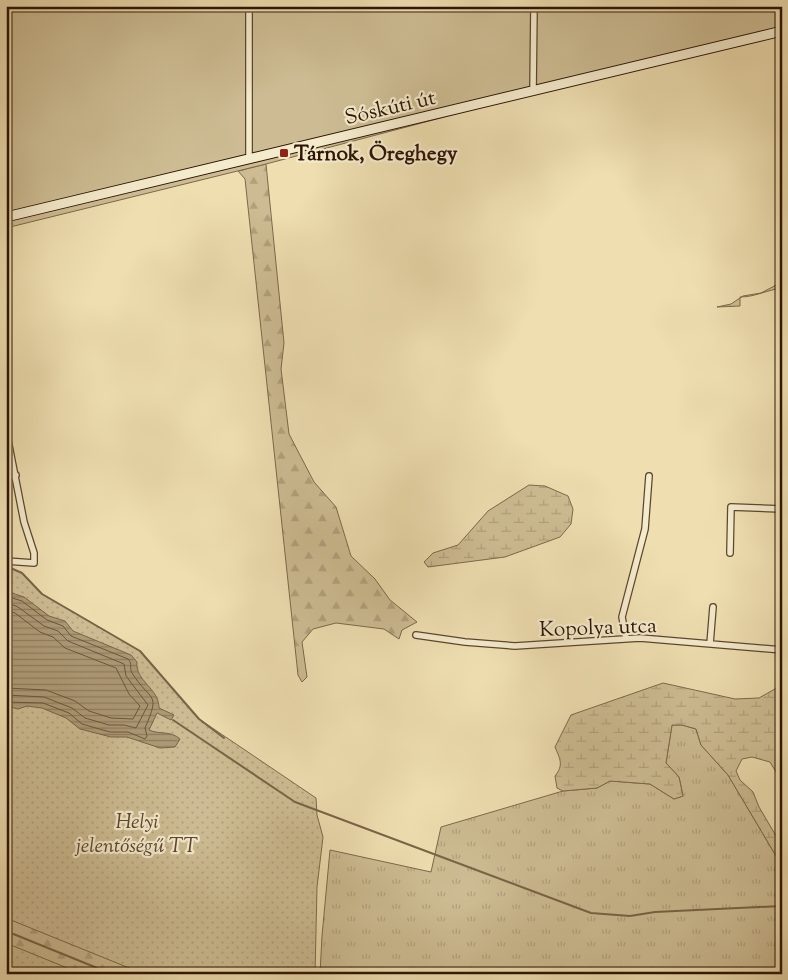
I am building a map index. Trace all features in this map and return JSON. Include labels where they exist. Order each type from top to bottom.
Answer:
[{"type":"main road","name":"Sóskúti út","points":[[6,217],[782,31]]},
{"type":"street","points":[[249,6],[250,158]]},
{"type":"street","points":[[532,91],[534,6]]},
{"type":"street","points":[[6,430],[24,522],[34,553],[34,563],[6,561]]},
{"type":"street","points":[[6,477],[16,475]]},
{"type":"street","points":[[626,638],[622,618],[645,529],[648,476]]},
{"type":"street","points":[[730,553],[731,507],[782,509]]},
{"type":"street","points":[[710,644],[713,607]]},
{"type":"street","name":"Kopolya utca","points":[[416,635],[465,642],[515,646],[626,638],[782,650]]},
{"type":"green space","points":[[6,6],[782,6],[782,34],[524,96],[266,164],[6,228]]},
{"type":"green space","points":[[266,164],[284,343],[281,369],[289,434],[314,482],[336,507],[351,556],[375,579],[390,600],[417,622],[402,630],[399,639],[384,629],[336,623],[313,629],[302,642],[307,677],[302,682],[298,675],[245,179],[238,171]]},
{"type":"green space","points":[[782,282],[782,288],[771,290],[761,293]]},
{"type":"green space","points":[[761,293],[751,296],[742,297],[743,296]]},
{"type":"green space","points":[[740,298],[740,306],[717,307],[731,304]]},
{"type":"green space","points":[[529,485],[545,486],[568,496],[573,509],[571,524],[560,537],[505,557],[428,567],[424,562],[433,553],[458,545],[488,511]]},
{"type":"green space","name":"Helyi jelentőségű TT","points":[[6,566],[22,573],[42,594],[140,651],[199,719],[316,798],[317,815],[323,837],[317,887],[315,974],[144,974],[6,918]]},
{"type":"green space","points":[[663,683],[735,699],[759,698],[782,685],[782,782],[770,762],[752,757],[742,759],[736,771],[740,780],[753,792],[759,807],[782,846],[782,866],[728,775],[701,745],[696,729],[682,725],[672,725],[666,763],[679,777],[683,796],[674,799],[650,784],[610,781],[597,788],[563,791],[557,788],[555,776],[560,769],[560,762],[555,747],[571,715]]},
{"type":"green space","points":[[672,725],[682,725],[696,729],[701,745],[728,775],[782,866],[782,974],[320,974],[330,850],[431,872],[441,827],[563,791],[597,788],[610,781],[650,784],[674,799],[683,796],[679,777],[666,763]]},
{"type":"green space","points":[[6,880],[190,974],[6,974]]},
{"type":"green space","points":[[6,943],[82,974],[6,974]]},
{"type":"water","points":[[6,591],[24,597],[49,616],[65,621],[73,631],[131,655],[137,662],[137,669],[143,680],[155,695],[159,708],[174,715],[171,720],[157,713],[149,730],[176,736],[180,739],[175,747],[160,748],[127,737],[111,737],[80,729],[66,718],[42,708],[27,706],[18,709],[6,706]]},
{"type":"waterway","points":[[6,566],[22,573],[42,594],[140,651],[199,719],[224,738]]},
{"type":"waterway","points":[[173,720],[295,802],[591,913],[630,916],[655,912],[782,906]]},
{"type":"waterway","points":[[6,931],[112,974]]},
{"type":"place","name":"Tárnok, Öreghegy","points":[[284,153]]}]
